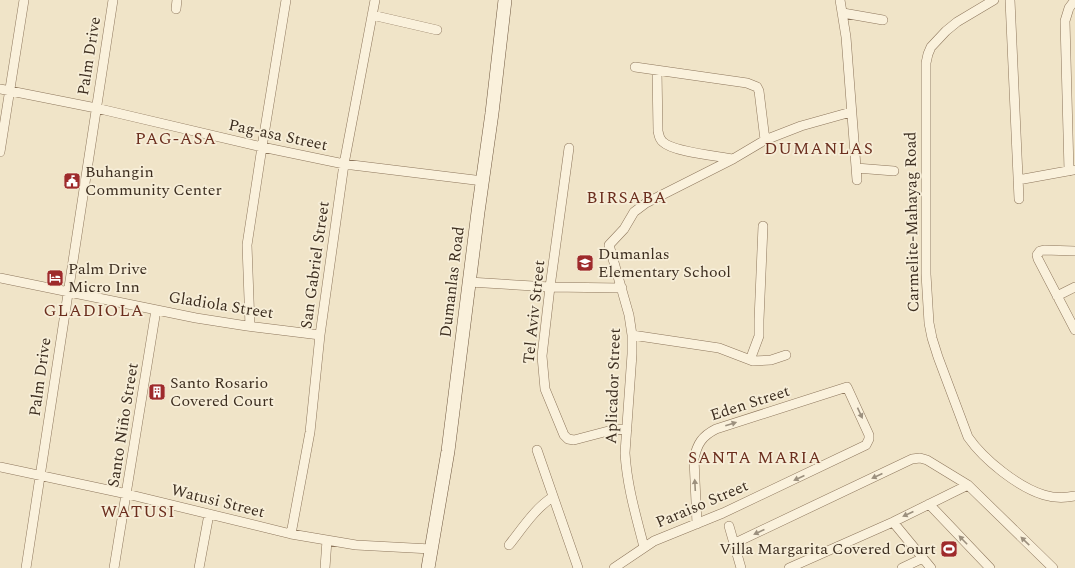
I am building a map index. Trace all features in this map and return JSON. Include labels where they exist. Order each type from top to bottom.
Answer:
[{"type":"main road","name":"Dumanlas Road","points":[[428,568],[448,450],[506,0]]},
{"type":"street","points":[[0,152],[5,90],[24,0]]},
{"type":"street","name":"Palm Drive","points":[[26,568],[113,0]]},
{"type":"street","points":[[250,326],[247,245],[286,0]]},
{"type":"street","name":"San Gabriel Street","points":[[291,534],[310,432],[320,335],[344,164],[375,0]]},
{"type":"street","points":[[840,0],[846,37],[857,180]]},
{"type":"street","name":"Carmelite-Mahayag Road","points":[[994,0],[957,22],[946,31],[931,47],[926,63],[926,274],[929,323],[938,357],[968,437],[975,447],[1005,473],[1034,491],[1045,495],[1060,497],[1075,496]]},
{"type":"street","points":[[1010,0],[1019,199]]},
{"type":"street","points":[[1018,180],[1072,170],[1065,21],[1066,14],[1074,0]]},
{"type":"street","points":[[372,14],[437,30]]},
{"type":"street","points":[[843,14],[883,20]]},
{"type":"street","points":[[635,67],[747,82],[757,86],[759,91],[765,140]]},
{"type":"street","points":[[657,71],[658,131],[659,138],[663,143],[676,149],[733,159]]},
{"type":"street","name":"Pag-asa Street","points":[[5,90],[96,108],[262,147],[344,164],[482,181]]},
{"type":"street","name":"Aplicador Street","points":[[644,547],[630,493],[625,453],[632,335],[629,315],[609,245],[624,229],[634,212],[646,203],[733,159],[765,140],[801,126],[851,112]]},
{"type":"street","name":"Tel Aviv Street","points":[[569,148],[542,356],[545,389],[564,435],[568,440],[574,440],[612,430],[627,429]]},
{"type":"street","points":[[856,168],[894,171]]},
{"type":"street","points":[[750,360],[759,334],[758,320],[763,226]]},
{"type":"street","points":[[1075,251],[1044,250],[1040,251],[1037,255],[1075,329]]},
{"type":"street","name":"Gladiola Street","points":[[0,278],[212,321],[320,335]]},
{"type":"street","points":[[469,282],[550,287],[622,288]]},
{"type":"street","points":[[1057,296],[1075,287]]},
{"type":"street","name":"Santo Niño Street","points":[[114,568],[156,310]]},
{"type":"street","points":[[632,335],[726,349],[750,360],[771,360],[786,355]]},
{"type":"street","name":"Eden Street","points":[[697,524],[694,459],[701,438],[716,429],[847,387]]},
{"type":"street","name":"Paraiso Street","points":[[614,568],[644,547],[663,537],[697,524],[822,467],[866,445],[869,440],[869,435],[847,387]]},
{"type":"street","points":[[537,450],[578,568]]},
{"type":"street","points":[[733,544],[912,459],[920,458],[927,460],[968,485],[1053,568]]},
{"type":"street","name":"Watusi Street","points":[[0,467],[127,494],[291,534],[356,545],[431,549]]},
{"type":"street","points":[[789,568],[892,522],[968,485]]},
{"type":"street","points":[[510,545],[529,520],[546,502],[553,497]]},
{"type":"street","points":[[929,504],[990,568]]},
{"type":"street","points":[[199,568],[209,514]]},
{"type":"street","points":[[892,522],[932,568]]},
{"type":"street","points":[[728,526],[741,568]]},
{"type":"street","points":[[325,568],[327,540]]},
{"type":"street","points":[[902,568],[923,558]]},
{"type":"place","name":"Buhangin Community Center","points":[[72,181]]},
{"type":"place","name":"Dumanlas Elementary School","points":[[585,263]]},
{"type":"place","name":"Palm Drive Micro Inn","points":[[55,278]]},
{"type":"place","name":"Santo Rosario Covered Court","points":[[157,392]]},
{"type":"place","name":"Villa Margarita Covered Court","points":[[949,549]]},
{"type":"district","name":"PAG-ASA","points":[[176,139]]},
{"type":"district","name":"DUMANLAS","points":[[819,149]]},
{"type":"district","name":"BIRSABA","points":[[627,198]]},
{"type":"district","name":"GLADIOLA","points":[[94,311]]},
{"type":"district","name":"SANTA MARIA","points":[[755,458]]},
{"type":"district","name":"WATUSI","points":[[138,512]]}]
